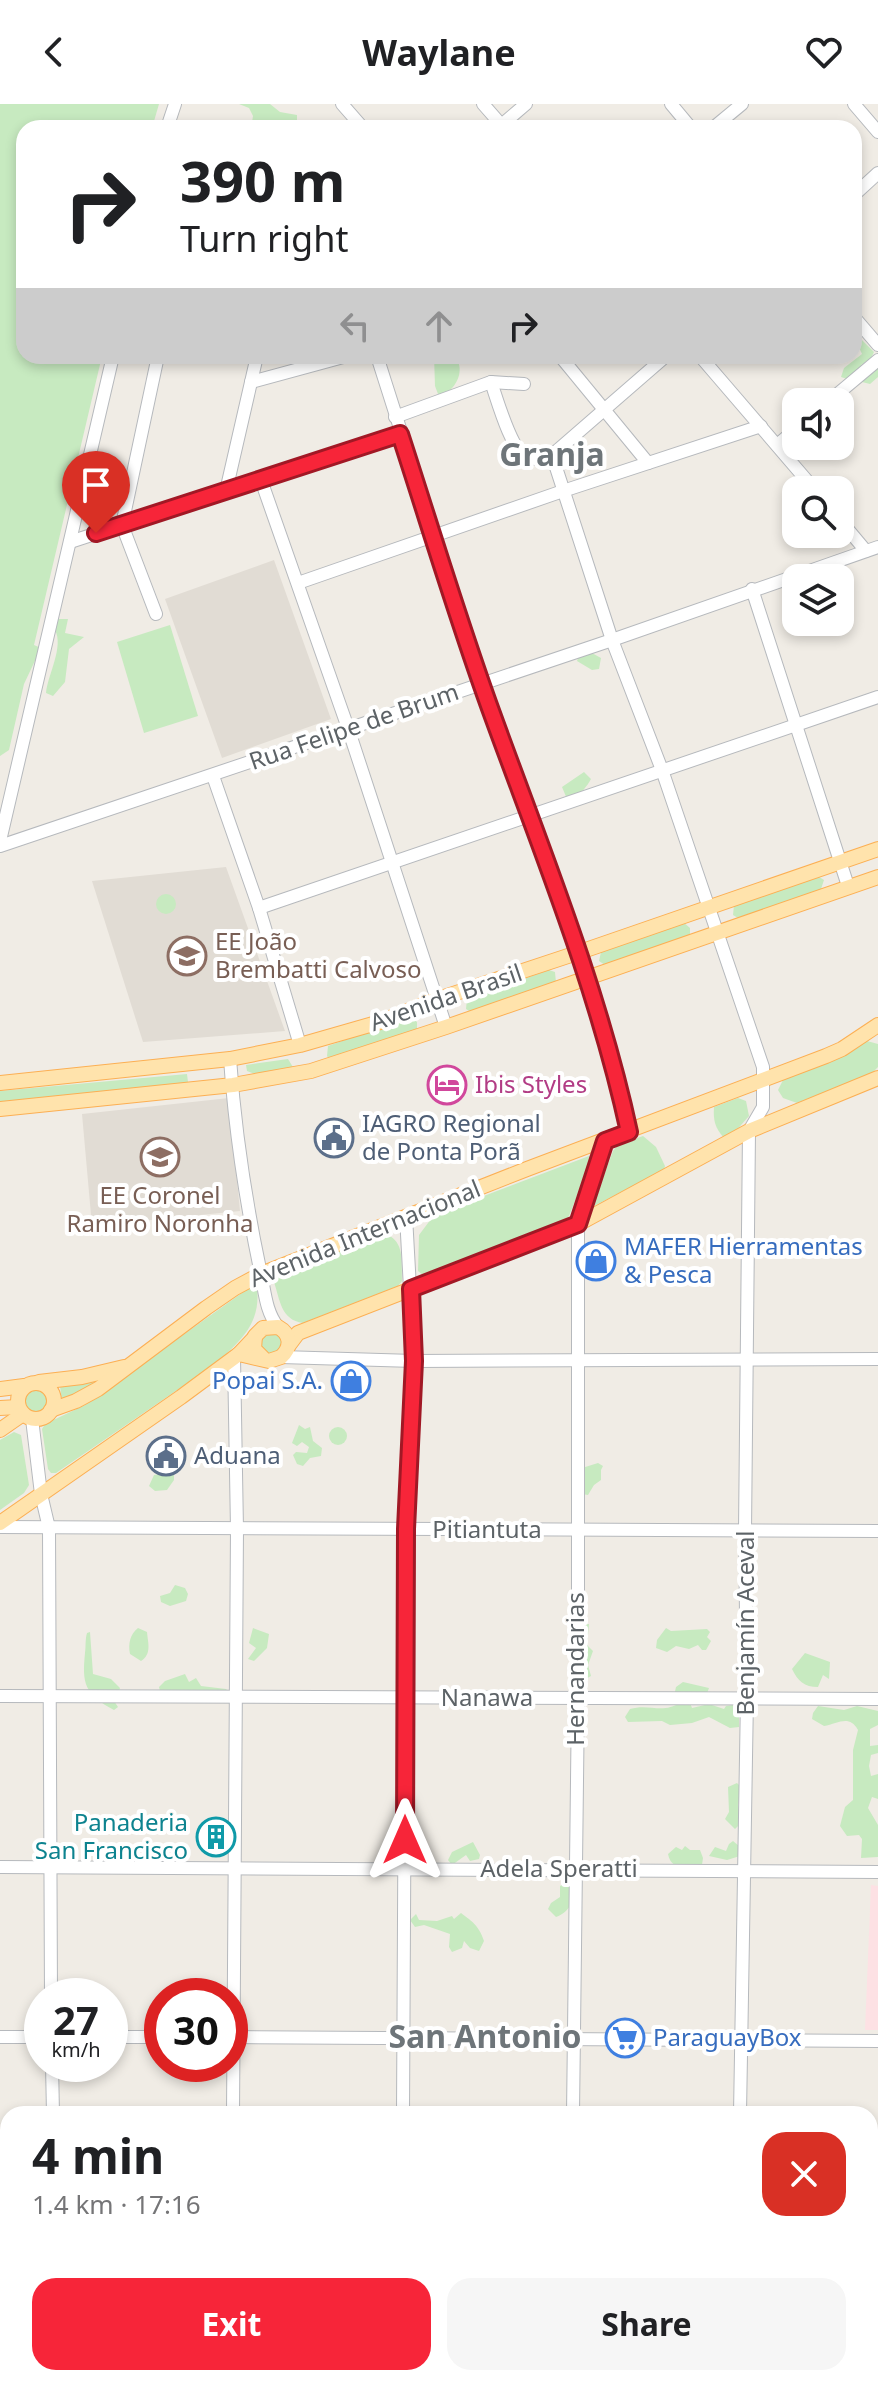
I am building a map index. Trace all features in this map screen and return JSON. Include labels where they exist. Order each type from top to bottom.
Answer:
[{"type":"main road","name":"Avenida Brasil","points":[[0,1083],[230,1059],[300,1045],[380,1022],[438,999],[878,849]]},
{"type":"main road","name":"Avenida Brasil","points":[[0,1109],[233,1085],[311,1071],[878,877]]},
{"type":"main road","name":"Avenida Internacional","points":[[51,1410],[98,1389],[235,1288],[261,1274],[842,1049],[878,1025]]},
{"type":"main road","points":[[236,1356],[273,1361],[291,1348],[411,1289],[578,1224],[749,1131],[878,1078]]},
{"type":"main road","points":[[0,1525],[181,1397],[236,1356],[268,1326],[280,1328],[291,1348]]},
{"type":"main road","points":[[257,1334],[254,1349],[264,1359]]},
{"type":"main road","points":[[0,1389],[124,1367]]},
{"type":"main road","points":[[0,1408],[43,1417],[51,1410],[52,1393],[32,1384]]},
{"type":"main road","points":[[24,1413],[18,1395],[32,1384]]},
{"type":"main road","points":[[0,1430],[24,1413]]},
{"type":"street","points":[[342,104],[356,120]]},
{"type":"street","points":[[483,104],[496,120]]},
{"type":"street","points":[[509,120],[526,104]]},
{"type":"street","points":[[671,104],[684,120]]},
{"type":"street","points":[[723,120],[742,104]]},
{"type":"street","points":[[854,104],[878,132]]},
{"type":"street","points":[[862,188],[878,173]]},
{"type":"street","points":[[862,326],[878,345]]},
{"type":"street","points":[[845,388],[878,360]]},
{"type":"street","points":[[0,844],[111,364]]},
{"type":"street","points":[[156,364],[122,525],[156,614]]},
{"type":"street","points":[[226,491],[255,364]]},
{"type":"street","points":[[251,382],[317,364]]},
{"type":"street","points":[[379,364],[481,683],[586,977],[629,1132]]},
{"type":"street","points":[[567,364],[648,463]]},
{"type":"street","points":[[491,382],[515,446],[525,457],[537,459],[552,455],[657,364]]},
{"type":"street","points":[[707,364],[803,476]]},
{"type":"street","points":[[395,417],[491,382],[524,384]]},
{"type":"street","points":[[298,583],[761,426]]},
{"type":"street","points":[[70,542],[400,434]]},
{"type":"street","points":[[777,445],[782,441]]},
{"type":"street","points":[[552,455],[612,640],[662,770],[760,1055],[764,1100],[749,1131]]},
{"type":"street","points":[[261,480],[348,728],[446,1027]]},
{"type":"street","points":[[854,533],[872,549]]},
{"type":"street","name":"Rua Felipe de Brum","points":[[0,844],[213,776],[872,549]]},
{"type":"street","points":[[752,589],[848,886]]},
{"type":"street","points":[[259,908],[878,697]]},
{"type":"street","points":[[213,776],[259,908],[300,1045]]},
{"type":"street","points":[[230,1059],[244,1190],[269,1313],[280,1328]]},
{"type":"street","points":[[764,1100],[772,1109],[788,1114]]},
{"type":"street","name":"Benjamín Aceval","points":[[740,2106],[747,1698],[745,1531],[749,1131]]},
{"type":"street","name":"Hernandarias","points":[[573,2106],[578,1698],[578,1224],[605,1141]]},
{"type":"street","points":[[403,2106],[406,1529],[414,1361],[406,1216]]},
{"type":"street","points":[[257,1334],[269,1313]]},
{"type":"street","points":[[291,1348],[414,1361],[878,1359]]},
{"type":"street","points":[[232,1978],[236,1356]]},
{"type":"street","points":[[24,1413],[49,1528],[51,1978]]},
{"type":"street","name":"Pitiantuta","points":[[0,1525],[49,1528],[878,1531]]},
{"type":"street","name":"Nanawa","points":[[0,1696],[878,1699]]},
{"type":"street","name":"Adela Speratti","points":[[0,1867],[878,1872]]},
{"type":"street","points":[[0,2037],[24,2037]]},
{"type":"street","points":[[248,2037],[878,2041]]},
{"type":"street","points":[[52,2082],[53,2106]]},
{"type":"street","points":[[233,2082],[233,2106]]},
{"type":"shaded area","points":[[274,560],[331,719],[222,758],[165,599]]},
{"type":"shaded area","name":"EE João Brembatti Calvoso","points":[[226,867],[285,1031],[143,1042],[92,881]]},
{"type":"shaded area","name":"EE Coronel Ramiro Noronha","points":[[229,1098],[240,1211],[92,1226],[82,1114]]},
{"type":"shaded area","points":[[871,1885],[878,1886],[878,2030],[865,2030]]},
{"type":"green space","points":[[0,104],[159,104],[154,120],[16,120],[16,364],[100,364],[34,645],[41,648],[24,684],[9,750],[0,756]]},
{"type":"green space","points":[[239,104],[270,104],[280,112],[297,115],[297,120],[252,120],[249,108]]},
{"type":"green space","points":[[862,340],[874,352],[871,358],[861,365],[863,368],[878,366],[878,377],[870,384],[858,377],[847,379],[841,377],[849,364],[862,364]]},
{"type":"green space","points":[[434,364],[459,364],[458,377],[446,394],[438,394]]},
{"type":"green space","points":[[58,619],[68,619],[65,633],[84,637],[69,649],[65,682],[53,696],[46,693],[57,652],[55,630]]},
{"type":"green space","points":[[170,625],[198,716],[144,733],[117,642]]},
{"type":"green space","points":[[590,652],[601,658],[599,669],[592,670],[577,661],[580,653]]},
{"type":"green space","points":[[584,772],[591,779],[577,800],[567,799],[562,787]]},
{"type":"green space","points":[[816,875],[824,880],[820,892],[741,920],[733,915],[734,905]]},
{"type":"green space","points":[[166,894],[173,897],[176,904],[173,911],[166,914],[159,911],[156,904],[159,897]]},
{"type":"green space","points":[[683,922],[690,928],[690,935],[608,967],[599,961],[601,952]]},
{"type":"green space","points":[[549,970],[555,972],[556,983],[474,1014],[466,1009],[467,999]]},
{"type":"green space","points":[[410,1017],[417,1022],[417,1030],[329,1059],[327,1056],[328,1046]]},
{"type":"green space","points":[[867,1041],[878,1044],[878,1067],[872,1073],[797,1103],[783,1098],[778,1090],[783,1080]]},
{"type":"green space","points":[[288,1059],[296,1072],[265,1078],[247,1071],[246,1065]]},
{"type":"green space","points":[[187,1074],[189,1090],[0,1108],[0,1091]]},
{"type":"green space","points":[[738,1098],[746,1101],[749,1116],[734,1133],[724,1138],[715,1124],[714,1107]]},
{"type":"green space","points":[[643,1136],[656,1147],[664,1170],[592,1207],[613,1151],[618,1145]]},
{"type":"green space","points":[[589,1156],[592,1158],[567,1221],[423,1275],[418,1271],[419,1235],[434,1215]]},
{"type":"green space","points":[[381,1233],[395,1240],[400,1251],[402,1281],[398,1286],[303,1323],[290,1318],[280,1302],[274,1282],[278,1275]]},
{"type":"green space","points":[[253,1285],[257,1287],[257,1300],[253,1320],[242,1338],[218,1362],[56,1473],[51,1473],[42,1429],[45,1424],[85,1405]]},
{"type":"green space","points":[[271,1332],[279,1335],[282,1343],[279,1351],[271,1354],[263,1351],[260,1343],[263,1335]]},
{"type":"green space","points":[[110,1375],[62,1401],[60,1386]]},
{"type":"green space","points":[[36,1388],[45,1391],[48,1400],[45,1409],[36,1412],[27,1409],[24,1400],[27,1391]]},
{"type":"green space","points":[[299,1425],[305,1429],[310,1427],[313,1441],[322,1448],[321,1456],[310,1458],[303,1466],[297,1464],[293,1455],[296,1452],[307,1453],[309,1447],[302,1442],[297,1446],[292,1443]]},
{"type":"green space","points":[[338,1427],[347,1436],[338,1445],[329,1436]]},
{"type":"green space","points":[[14,1432],[21,1435],[29,1485],[24,1493],[0,1510],[0,1440]]},
{"type":"green space","points":[[598,1463],[603,1466],[601,1480],[588,1495],[582,1494],[582,1468]]},
{"type":"green space","points":[[174,1472],[174,1480],[167,1490],[155,1491],[149,1486],[154,1475]]},
{"type":"green space","points":[[175,1585],[185,1588],[188,1594],[186,1601],[170,1606],[161,1602],[160,1596],[170,1593]]},
{"type":"green space","points":[[589,1624],[587,1645],[593,1651],[588,1665],[591,1676],[582,1681],[583,1625]]},
{"type":"green space","points":[[138,1628],[147,1632],[148,1652],[141,1661],[129,1650],[131,1636]]},
{"type":"green space","points":[[253,1628],[269,1634],[267,1648],[254,1661],[248,1659],[256,1648],[249,1643]]},
{"type":"green space","points":[[666,1628],[671,1631],[707,1629],[710,1632],[707,1637],[711,1641],[706,1650],[698,1645],[689,1649],[676,1646],[667,1652],[656,1648],[657,1640]]},
{"type":"green space","points":[[90,1632],[93,1674],[111,1679],[120,1688],[118,1695],[112,1698],[118,1707],[114,1710],[96,1699],[87,1687],[84,1663],[86,1638]]},
{"type":"green space","points":[[805,1653],[830,1662],[829,1679],[823,1675],[818,1687],[802,1682],[792,1669]]},
{"type":"green space","points":[[185,1674],[189,1682],[196,1678],[201,1686],[229,1692],[160,1691],[159,1687],[165,1681]]},
{"type":"green space","points":[[683,1682],[709,1688],[706,1696],[689,1700],[692,1708],[709,1704],[724,1709],[733,1705],[739,1716],[739,1727],[730,1728],[709,1717],[692,1723],[670,1725],[662,1721],[628,1722],[625,1717],[630,1709],[668,1708],[681,1702],[674,1696],[676,1687]]},
{"type":"green space","points":[[818,1706],[844,1710],[857,1706],[878,1711],[878,1725],[870,1729],[870,1746],[878,1745],[878,1753],[871,1755],[869,1766],[871,1776],[878,1774],[878,1799],[872,1797],[868,1808],[878,1825],[878,1857],[861,1858],[862,1839],[859,1835],[847,1836],[840,1826],[845,1807],[853,1800],[853,1750],[858,1730],[847,1721],[824,1726],[812,1719]]},
{"type":"green space","points":[[737,1783],[741,1787],[738,1805],[741,1823],[735,1829],[725,1819],[729,1812],[728,1787]]},
{"type":"green space","points":[[733,1841],[739,1846],[740,1856],[727,1860],[709,1856],[715,1847],[726,1851]]},
{"type":"green space","points":[[473,1842],[479,1859],[470,1861],[466,1855],[452,1865],[448,1860],[452,1852]]},
{"type":"green space","points":[[685,1846],[690,1850],[700,1850],[702,1865],[686,1867],[673,1863],[668,1854],[676,1847],[682,1850]]},
{"type":"green space","points":[[565,1883],[572,1893],[571,1903],[566,1911],[556,1917],[548,1909],[560,1897],[560,1886]]},
{"type":"green space","points":[[461,1913],[482,1936],[484,1941],[479,1951],[470,1948],[464,1941],[462,1948],[452,1952],[449,1947],[450,1934],[424,1925],[415,1927],[410,1920],[416,1914],[419,1920],[437,1921],[452,1916],[454,1919]]},
{"type":"place","name":"EE João Brembatti Calvoso","points":[[187,956]]},
{"type":"place","name":"Ibis Styles","points":[[447,1085]]},
{"type":"place","name":"IAGRO Regional de Ponta Porã","points":[[334,1138]]},
{"type":"place","name":"EE Coronel Ramiro Noronha","points":[[160,1157]]},
{"type":"place","name":"MAFER Hierramentas & Pesca","points":[[596,1261]]},
{"type":"place","name":"Popai S.A.","points":[[351,1381]]},
{"type":"place","name":"Aduana","points":[[166,1456]]},
{"type":"place","name":"Panaderia San Francisco","points":[[216,1837]]},
{"type":"place","name":"ParaguayBox","points":[[625,2038]]},
{"type":"district","name":"Granja","points":[[552,455]]},
{"type":"district","name":"San Antonio","points":[[485,2037]]},
{"type":"route","points":[[96,533],[400,434],[481,683],[586,977],[623,1104],[629,1132],[605,1141],[578,1224],[411,1289],[414,1361],[406,1529],[405,1840]]}]
